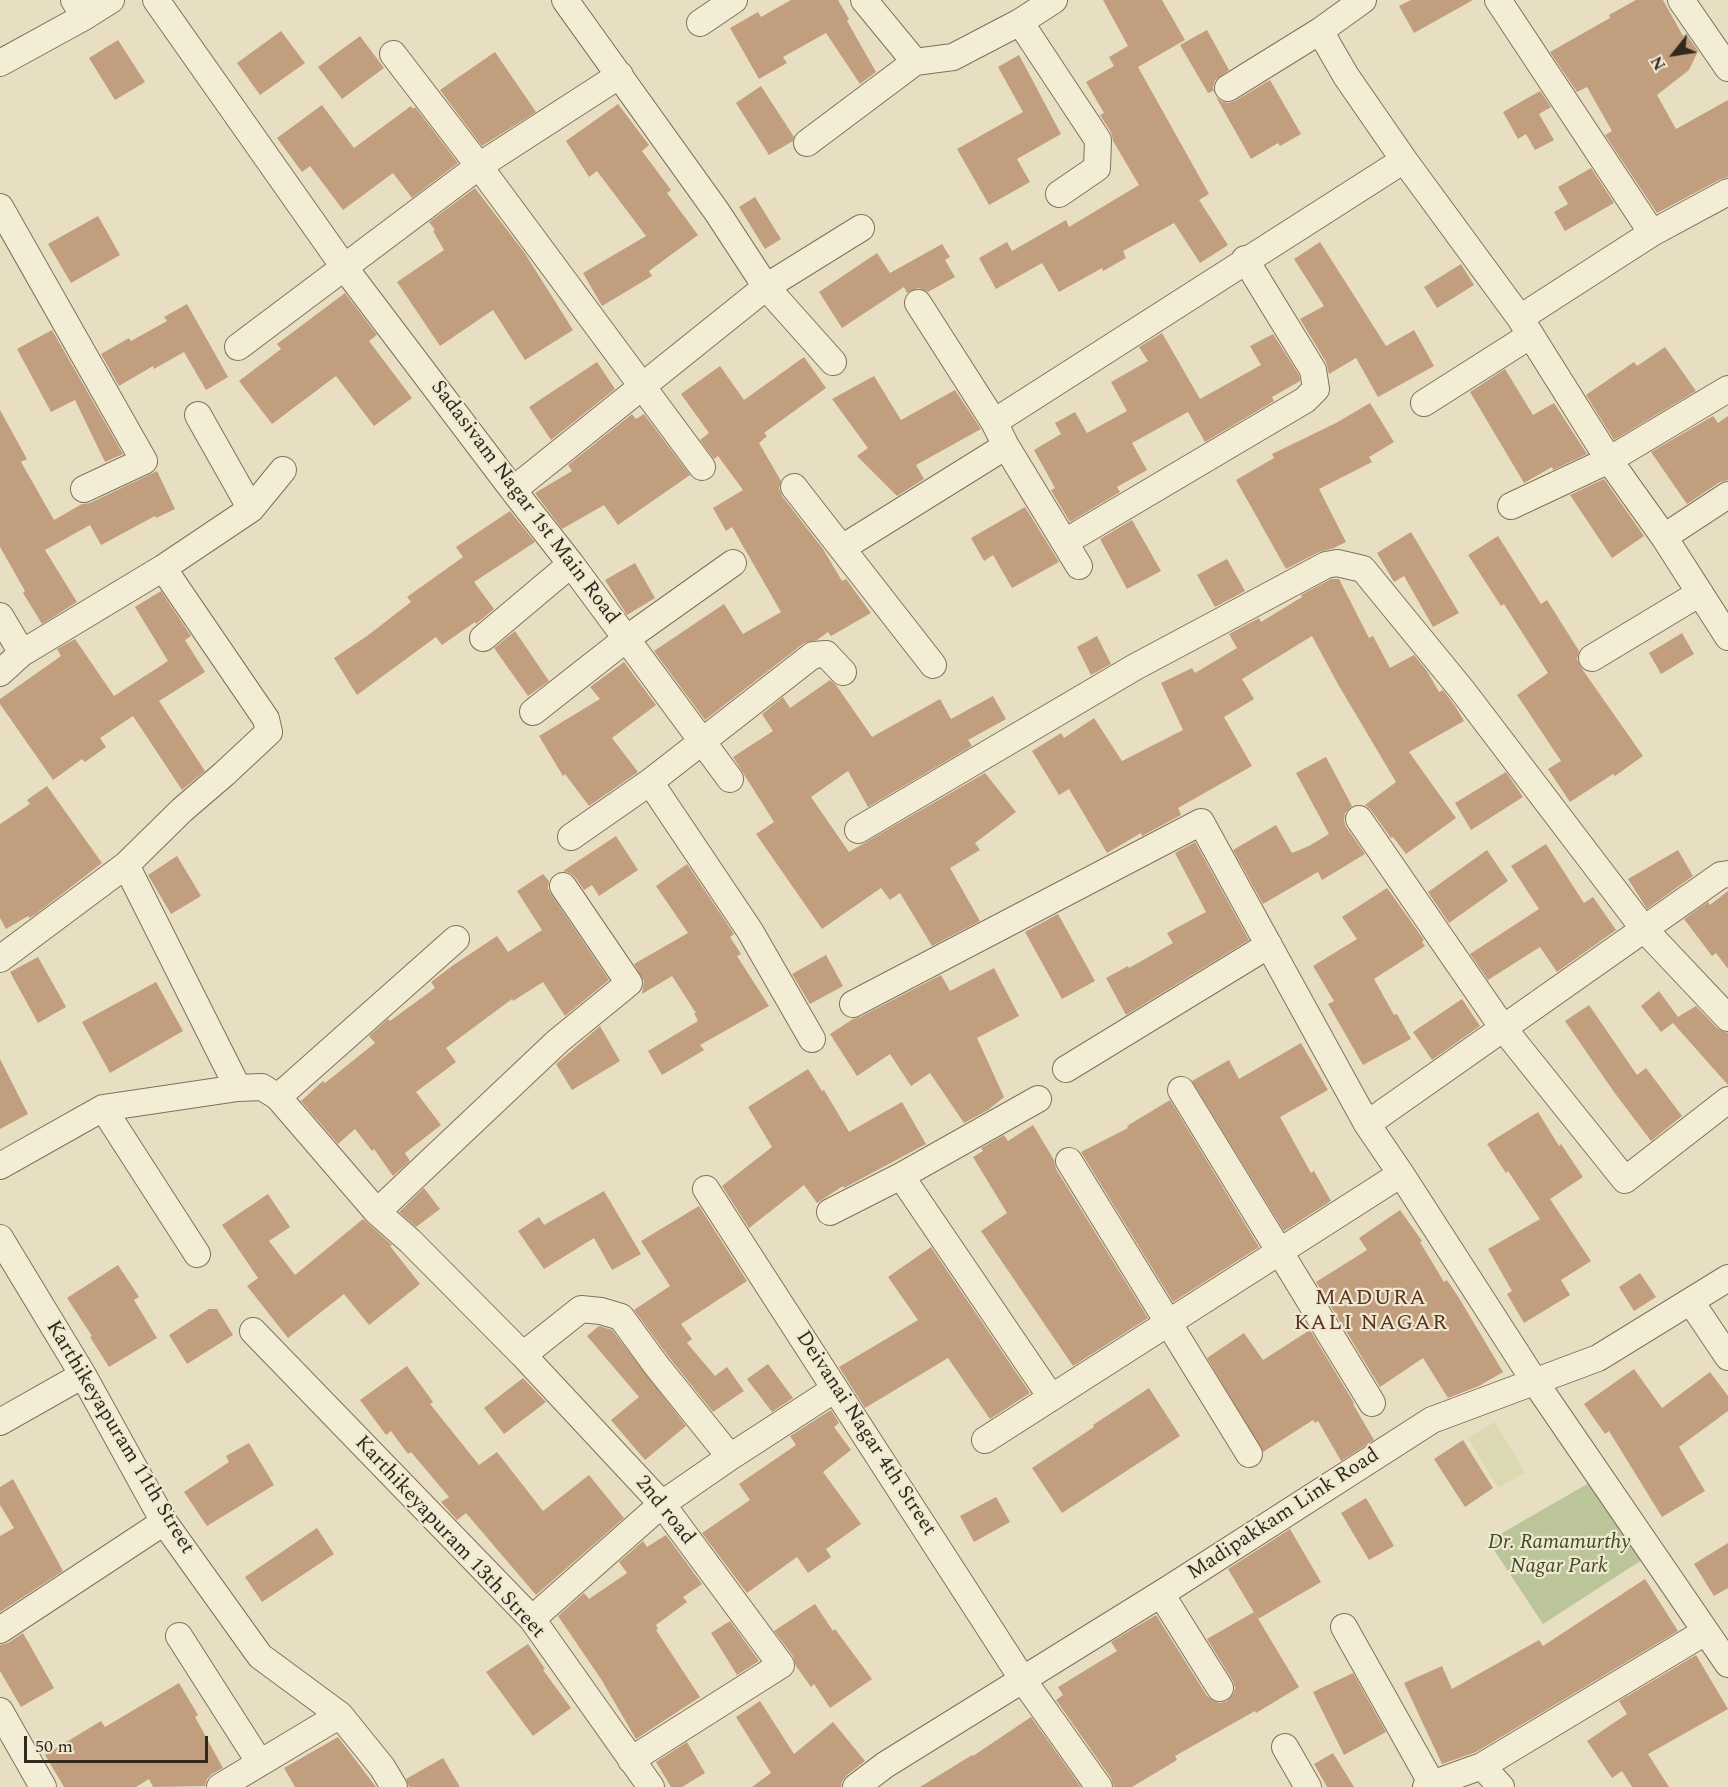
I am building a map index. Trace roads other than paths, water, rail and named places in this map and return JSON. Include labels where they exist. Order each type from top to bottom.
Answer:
[{"type":"street","points":[[0,63],[79,9],[111,0]]},
{"type":"street","name":"Sadasivam Nagar 1st Main Road","points":[[156,0],[344,267],[571,564],[730,778]]},
{"type":"street","points":[[565,0],[717,212],[766,287],[833,362]]},
{"type":"street","points":[[700,23],[734,0]]},
{"type":"street","points":[[864,0],[915,62]]},
{"type":"street","points":[[807,143],[915,62],[953,57],[1054,0]]},
{"type":"street","points":[[1228,88],[1320,31],[1362,0]]},
{"type":"street","points":[[1498,0],[1652,233]]},
{"type":"street","points":[[1681,0],[1728,68]]},
{"type":"street","points":[[1020,21],[1098,140],[1097,168],[1059,194]]},
{"type":"street","points":[[1320,31],[1346,76],[1404,160],[1525,327],[1609,460],[1664,537],[1728,637]]},
{"type":"street","points":[[393,54],[702,467]]},
{"type":"street","points":[[238,347],[479,166],[620,75]]},
{"type":"street","points":[[994,422],[1404,160]]},
{"type":"street","points":[[1424,404],[1652,233],[1728,192]]},
{"type":"street","points":[[0,207],[144,461],[84,489]]},
{"type":"street","points":[[513,490],[766,287],[861,228]]},
{"type":"street","points":[[1065,542],[1305,400],[1316,389],[1313,370],[1245,260]]},
{"type":"street","points":[[918,303],[994,422],[1005,446],[1079,566]]},
{"type":"street","points":[[1511,506],[1609,460],[1728,389]]},
{"type":"street","points":[[198,415],[250,509]]},
{"type":"street","points":[[842,548],[1005,446]]},
{"type":"street","points":[[0,673],[22,653],[163,568],[250,509],[283,471]]},
{"type":"street","points":[[794,487],[933,665]]},
{"type":"street","points":[[1664,537],[1728,495]]},
{"type":"street","points":[[533,712],[626,639],[733,563]]},
{"type":"street","points":[[858,830],[1135,667],[1326,565],[1337,563],[1363,569],[1462,690],[1644,929],[1728,1018]]},
{"type":"street","points":[[483,638],[571,564]]},
{"type":"street","points":[[0,959],[126,865],[182,810],[269,732],[266,719],[163,568]]},
{"type":"street","points":[[1592,658],[1700,593]]},
{"type":"street","points":[[0,616],[22,653]]},
{"type":"street","points":[[571,837],[650,782],[813,655],[826,654],[843,672]]},
{"type":"street","points":[[650,782],[750,931],[812,1039]]},
{"type":"street","points":[[1359,819],[1503,1028],[1625,1180],[1728,1100]]},
{"type":"street","points":[[853,1004],[1201,822],[1367,1124],[1535,1382],[1728,1664]]},
{"type":"street","points":[[126,865],[238,1088]]},
{"type":"street","points":[[1367,1124],[1721,875],[1728,874]]},
{"type":"street","points":[[377,1212],[558,1041],[629,983],[563,886]]},
{"type":"street","points":[[0,1166],[103,1108],[238,1088],[262,1087],[278,1097],[456,939]]},
{"type":"street","points":[[1066,1069],[1269,945]]},
{"type":"street","points":[[1181,1090],[1372,1403]]},
{"type":"street","name":"2nd road","points":[[278,1097],[377,1212],[410,1241],[523,1355],[662,1504],[782,1665],[631,1760]]},
{"type":"street","points":[[830,1212],[901,1176],[1038,1099]]},
{"type":"street","points":[[103,1108],[197,1254]]},
{"type":"street","points":[[1069,1161],[1250,1454]]},
{"type":"street","points":[[985,1440],[1401,1174]]},
{"type":"street","points":[[901,1176],[1051,1397]]},
{"type":"street","name":"Deivanai Nagar 4th Street","points":[[706,1189],[1023,1680],[1099,1787]]},
{"type":"street","name":"Karthikeyapuram 11th Street","points":[[0,1238],[8,1271],[83,1375],[164,1522],[260,1656],[340,1714],[382,1767],[394,1787]]},
{"type":"street","name":"Madipakkam Link Road","points":[[856,1787],[885,1765],[1161,1594],[1432,1420],[1598,1358],[1728,1278]]},
{"type":"street","points":[[1691,1302],[1728,1357]]},
{"type":"street","points":[[523,1355],[581,1309],[601,1311],[621,1317],[656,1365],[730,1456]]},
{"type":"street","name":"Karthikeyapuram 13th Street","points":[[253,1331],[532,1619],[651,1787]]},
{"type":"street","points":[[0,1422],[83,1375]]},
{"type":"street","points":[[532,1619],[662,1504],[730,1456],[835,1389]]},
{"type":"street","points":[[0,1630],[164,1522]]},
{"type":"street","points":[[1161,1594],[1220,1688]]},
{"type":"street","points":[[1344,1627],[1429,1785],[1482,1766],[1705,1632]]},
{"type":"street","points":[[179,1636],[260,1763]]},
{"type":"street","points":[[0,1711],[43,1787]]},
{"type":"street","points":[[220,1787],[340,1714]]},
{"type":"street","points":[[1285,1747],[1308,1787]]},
{"type":"street","points":[[1482,1766],[1501,1787]]},
{"type":"district","name":"MADURA KALI NAGAR","points":[[1371,1312]]},
{"type":"park label","name":"Dr. Ramamurthy Nagar Park","points":[[1559,1556]]}]
